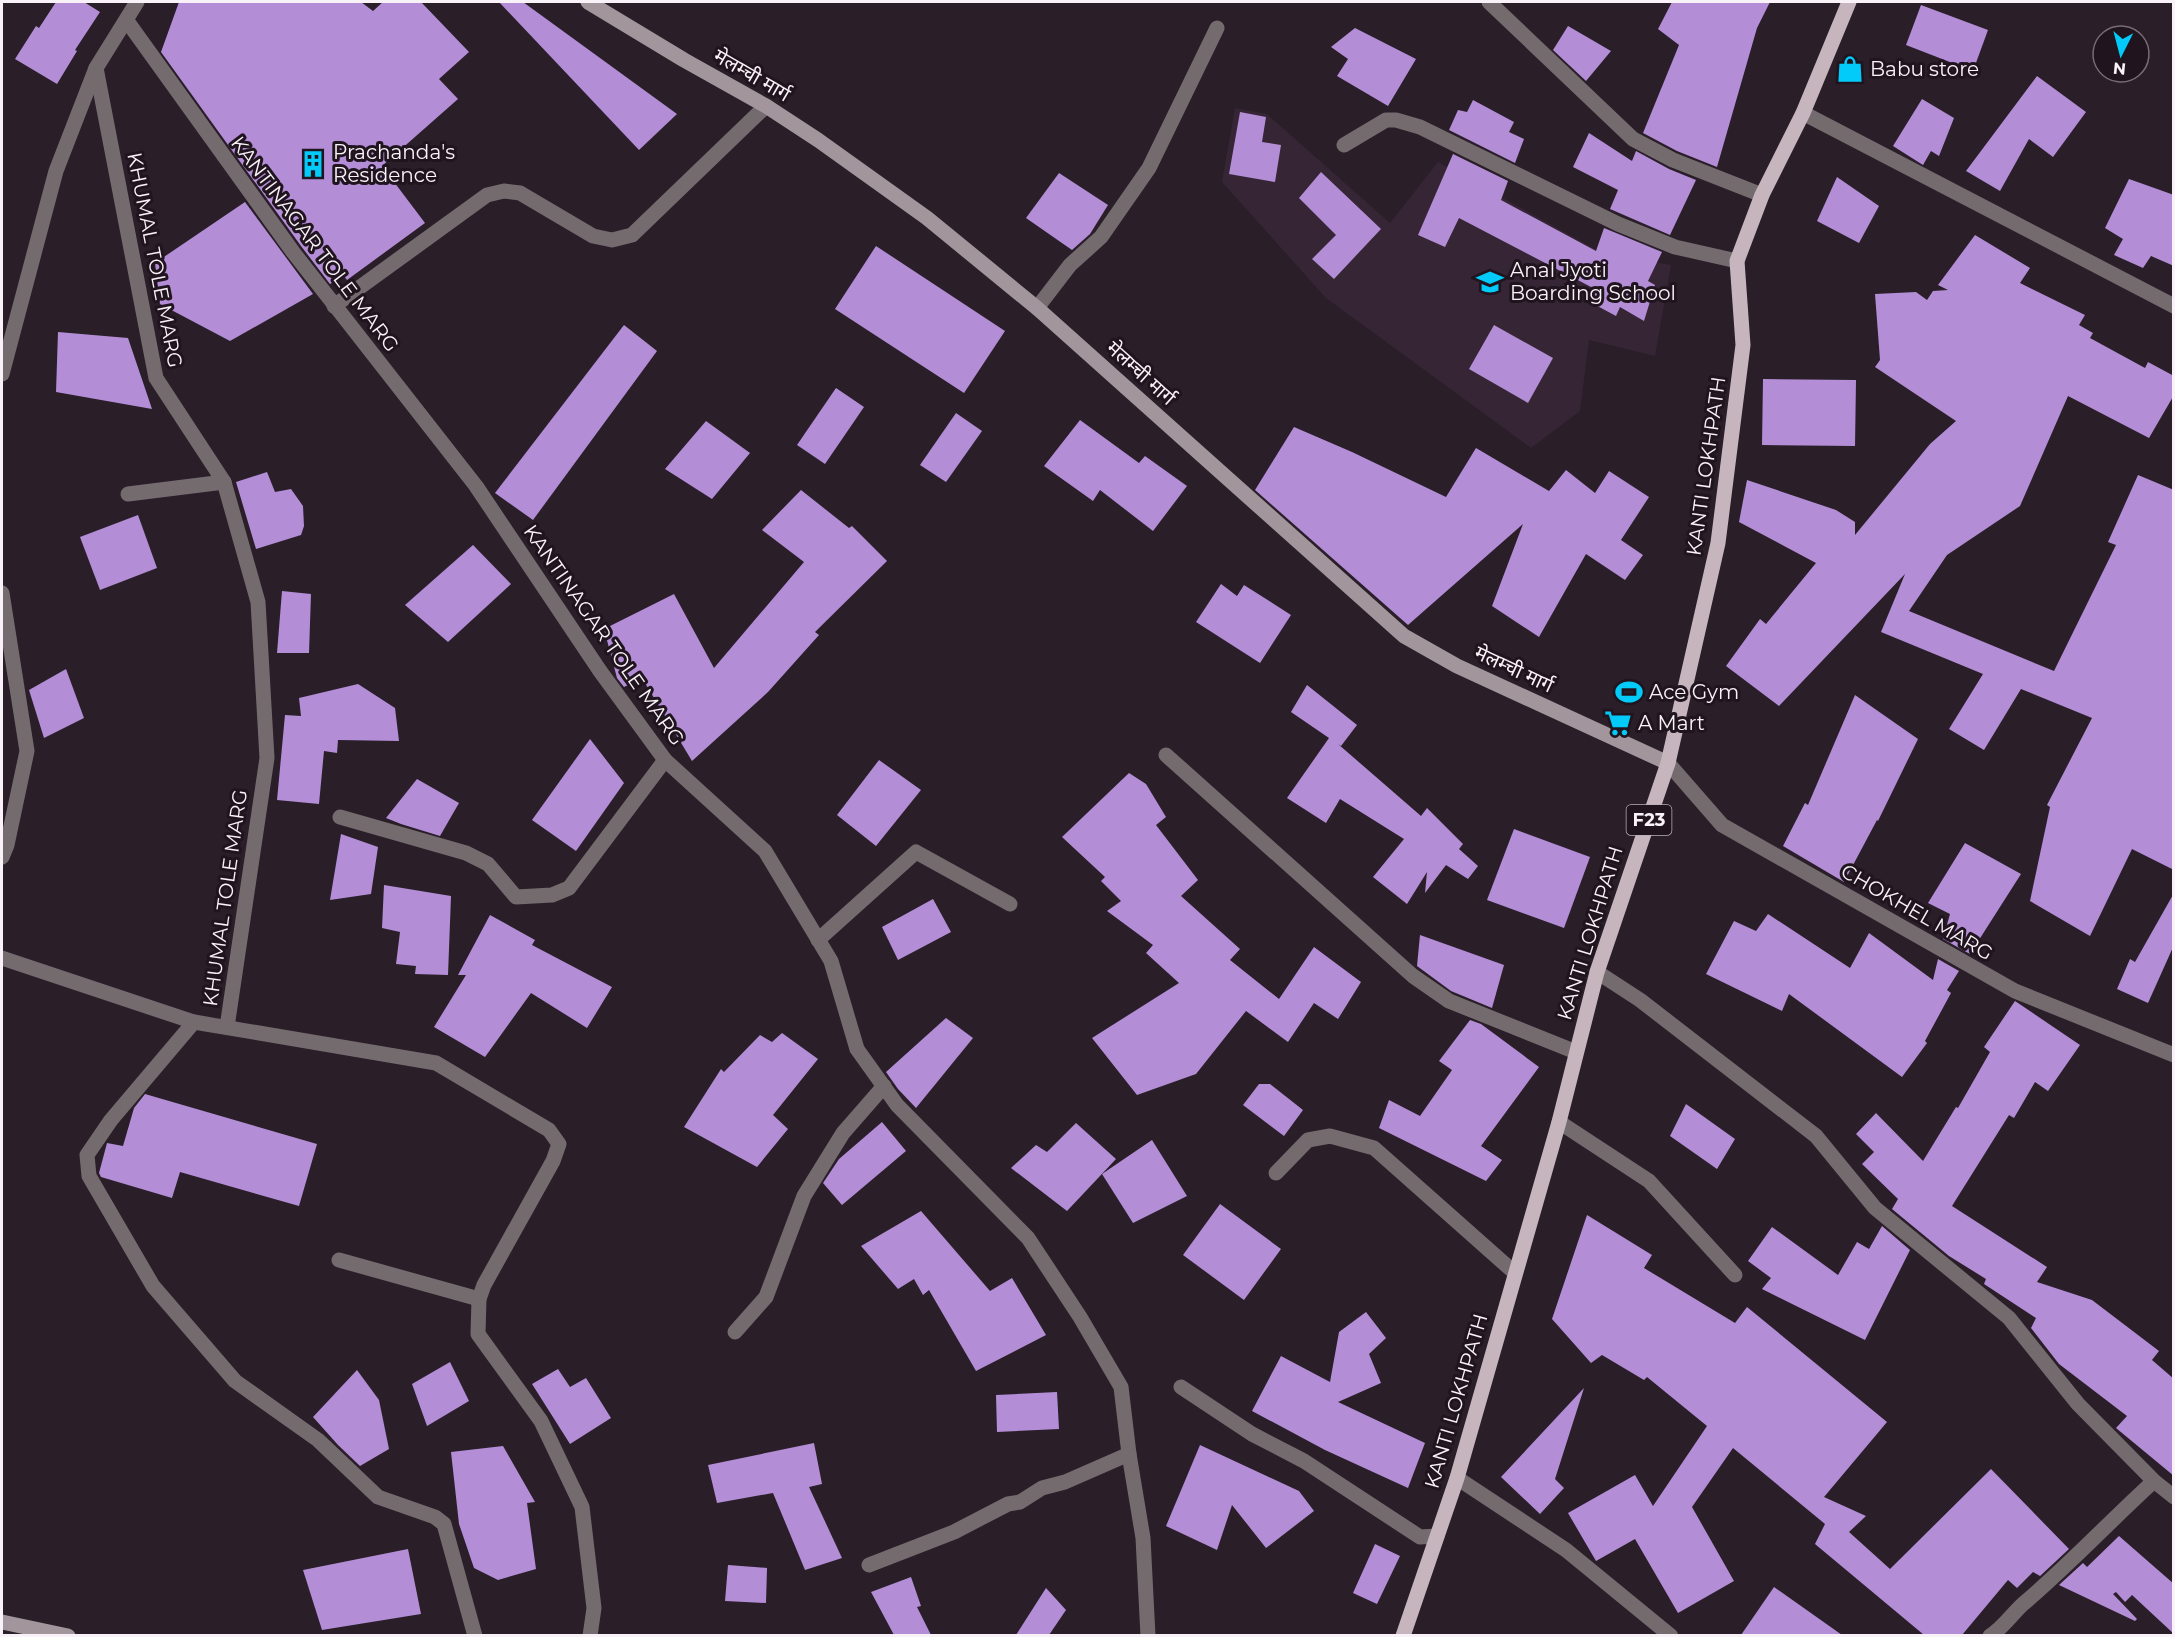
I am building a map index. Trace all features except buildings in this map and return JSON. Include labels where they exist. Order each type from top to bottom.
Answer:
[{"type":"main road","name":"मेलम्ची मार्ग","points":[[588,2],[766,106],[818,140],[927,219],[1037,308],[1404,636],[1458,666],[1668,763]]},
{"type":"main road","name":"KANTI LOKHPATH","points":[[1403,1635],[1457,1478],[1559,1122],[1597,972],[1668,763],[1718,543],[1743,345],[1737,261],[1762,195],[1803,113],[1849,2]]},
{"type":"main road","points":[[2,1622],[66,1635]]},
{"type":"street","points":[[2,374],[56,171],[96,68],[137,2]]},
{"type":"street","points":[[1489,2],[1633,139],[1673,160],[1762,195]]},
{"type":"street","name":"KANTINAGAR TOLE MARG","points":[[126,21],[292,252],[476,486],[600,671],[665,760],[765,851],[831,961],[857,1049],[897,1105],[1028,1238],[1080,1317],[1121,1387],[1143,1538],[1148,1635]]},
{"type":"street","points":[[1037,308],[1070,265],[1101,237],[1149,168],[1217,28]]},
{"type":"street","name":"KHUMAL TOLE MARG","points":[[96,68],[156,378],[224,482],[258,602],[267,758],[227,1027],[436,1063],[549,1130],[559,1144],[553,1161],[484,1285],[479,1299],[478,1334],[541,1421],[582,1507],[594,1608],[590,1635]]},
{"type":"street","points":[[334,306],[487,195],[504,191],[520,193],[593,236],[612,240],[632,235],[766,106]]},
{"type":"street","points":[[1803,113],[2174,306]]},
{"type":"street","points":[[1344,145],[1386,120],[1396,120],[1419,127],[1618,224],[1675,247],[1737,261]]},
{"type":"street","points":[[128,494],[224,482]]},
{"type":"street","points":[[2,594],[27,751],[7,845],[2,857]]},
{"type":"street","points":[[1166,755],[1413,976],[1449,1000],[1576,1052]]},
{"type":"street","points":[[340,817],[466,853],[488,864],[516,897],[552,895],[569,888],[665,760]]},
{"type":"street","name":"CHOKHEL MARG","points":[[1668,763],[1722,825],[2015,991],[2174,1055]]},
{"type":"street","points":[[818,940],[916,852],[1010,904]]},
{"type":"street","points":[[2,957],[194,1022],[227,1027]]},
{"type":"street","points":[[1597,972],[1640,1000],[1816,1136],[1875,1208],[2009,1318],[2078,1404],[2154,1481],[2174,1497]]},
{"type":"street","points":[[194,1022],[111,1120],[87,1155],[89,1176],[153,1286],[235,1381],[318,1440],[378,1497],[435,1517],[444,1524],[475,1635]]},
{"type":"street","points":[[735,1332],[766,1298],[804,1196],[843,1133],[884,1086]]},
{"type":"street","points":[[1559,1122],[1649,1181],[1735,1275]]},
{"type":"street","points":[[1276,1173],[1308,1140],[1330,1136],[1374,1148],[1515,1273]]},
{"type":"street","points":[[339,1260],[479,1299]]},
{"type":"street","points":[[1181,1387],[1252,1434],[1304,1461],[1420,1537],[1437,1536]]},
{"type":"street","points":[[869,1565],[954,1532],[1008,1504],[1020,1502],[1042,1488],[1065,1482],[1129,1454]]},
{"type":"street","points":[[1457,1478],[1566,1550],[1671,1635]]},
{"type":"street","points":[[1990,1635],[1997,1632],[2012,1614],[2084,1550],[2154,1481]]},
{"type":"shaded area","name":"Anal Jyoti Boarding School","points":[[1235,108],[1267,114],[1390,223],[1438,162],[1602,253],[1671,265],[1655,356],[1589,340],[1580,411],[1531,448],[1326,298],[1222,182]]},
{"type":"place","name":"Babu store","points":[[1850,69]]},
{"type":"place","name":"Prachanda's Residence","points":[[313,164]]},
{"type":"place","name":"Anal Jyoti Boarding School","points":[[1490,282]]},
{"type":"place","name":"Ace Gym","points":[[1629,692]]},
{"type":"place","name":"A Mart","points":[[1618,723]]}]
